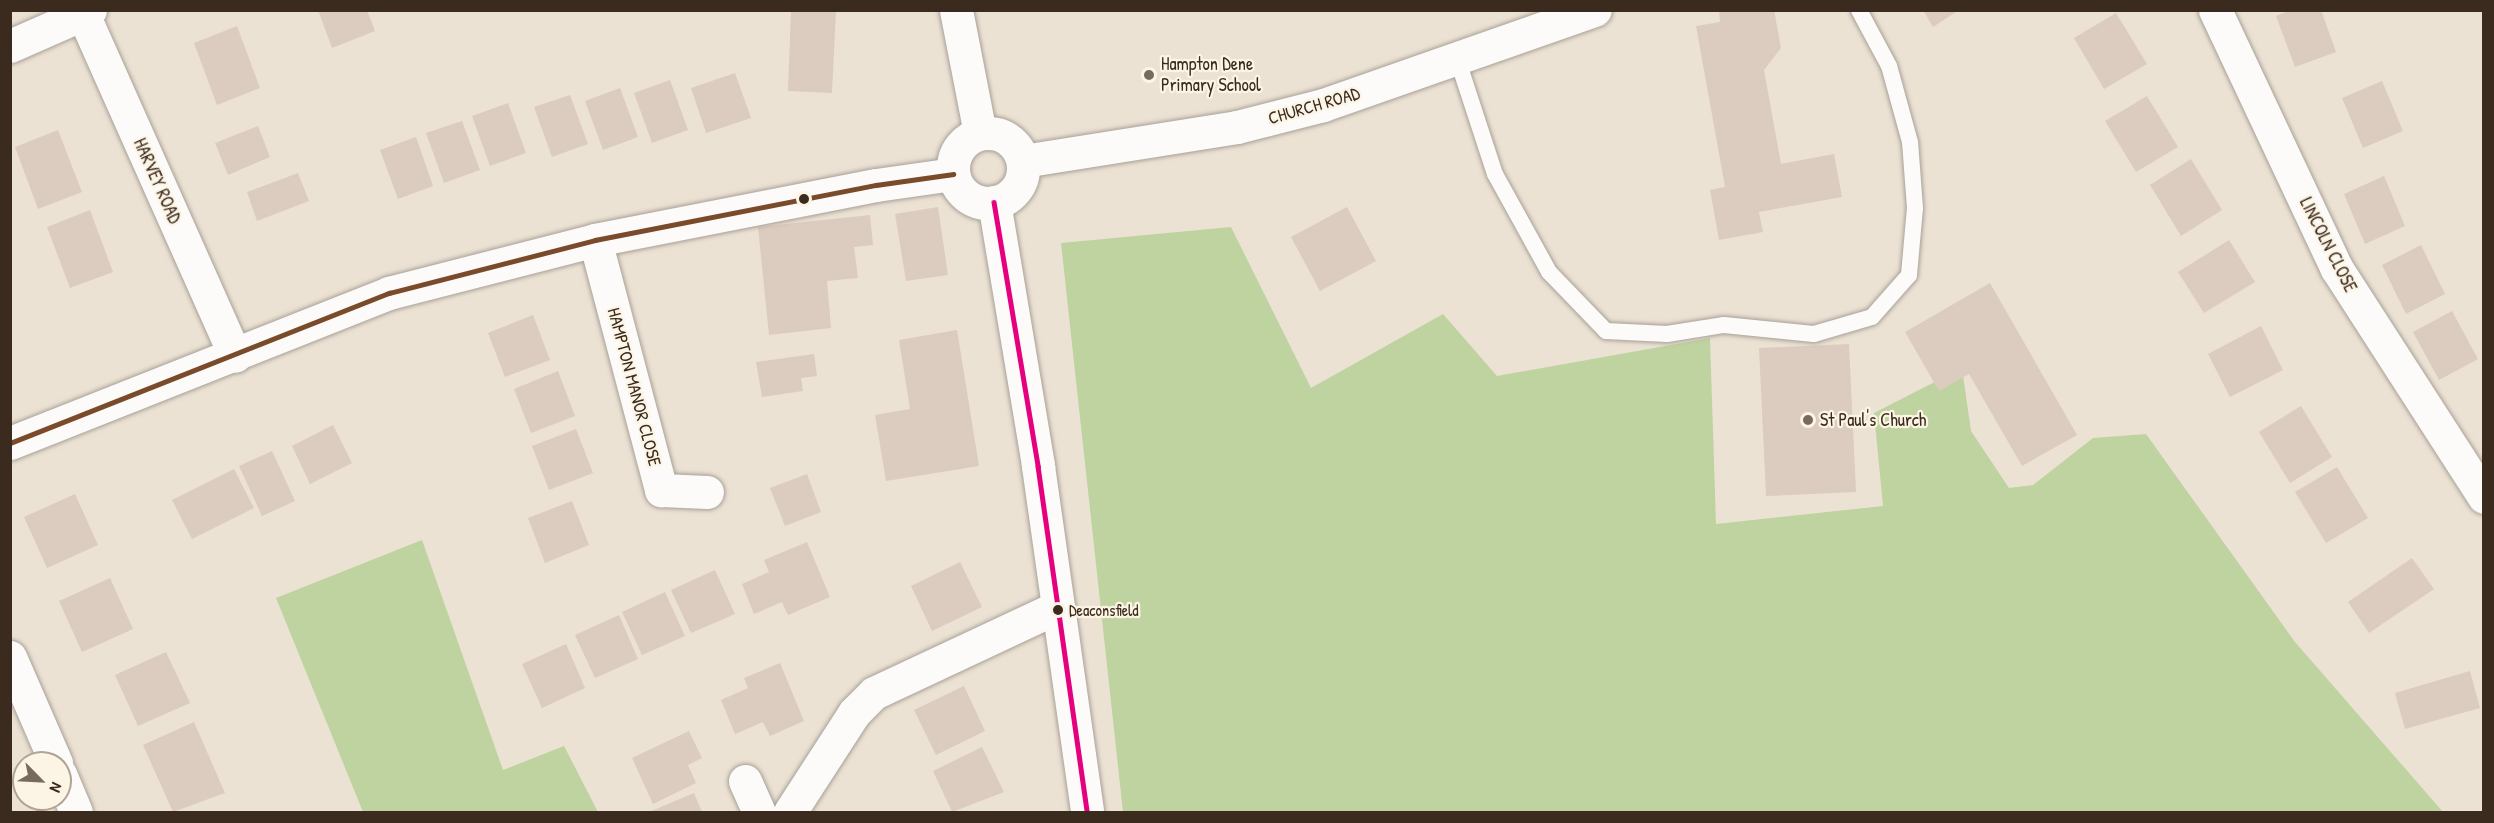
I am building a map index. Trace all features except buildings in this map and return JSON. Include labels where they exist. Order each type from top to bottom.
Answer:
[{"type":"street","points":[[956,10],[980,133]]},
{"type":"street","name":"CHURCH ROAD","points":[[1023,161],[1237,127],[1323,105],[1458,61],[1595,10]]},
{"type":"street","name":"LINCOLN CLOSE","points":[[2215,10],[2337,269],[2484,496]]},
{"type":"street","points":[[10,46],[86,12]]},
{"type":"street","name":"HARVEY ROAD","points":[[86,12],[235,356]]},
{"type":"street","points":[[980,133],[996,133],[1010,140],[1023,161],[1017,188],[994,202],[968,197],[953,174],[958,148],[980,133]]},
{"type":"street","points":[[10,443],[235,356],[389,293],[595,240],[876,185],[953,174]]},
{"type":"street","points":[[994,202],[1058,607],[1087,813]]},
{"type":"street","name":"HAMPTON MANOR CLOSE","points":[[595,240],[661,490],[707,492]]},
{"type":"street","points":[[790,813],[854,713],[874,693],[1058,607]]},
{"type":"street","points":[[10,657],[51,751]]},
{"type":"street","points":[[745,780],[759,813]]},
{"type":"lane","points":[[1458,61],[1495,174],[1549,273],[1606,331],[1667,334],[1724,326],[1814,334],[1872,317],[1910,275],[1914,208],[1910,142],[1889,66],[1859,10]]},
{"type":"green space","points":[[1231,227],[1311,388],[1443,314],[1497,376],[1710,338],[1716,524],[1883,506],[1874,413],[1962,368],[1971,431],[2009,488],[2033,485],[2093,438],[2146,434],[2295,642],[2443,812],[1123,812],[1061,243]]},
{"type":"green space","points":[[422,540],[503,770],[564,746],[598,812],[363,812],[276,598]]},
{"type":"transit line","points":[[10,443],[389,293],[595,240],[876,185],[953,174]]},
{"type":"transit line","points":[[994,202],[1038,466],[1087,812]]},
{"type":"place","name":"Hampton Dene Primary School","points":[[1149,75]]},
{"type":"place","name":"St Paul's Church","points":[[1808,420]]},
{"type":"place","name":"Deaconsfield","points":[[1058,610]]}]
